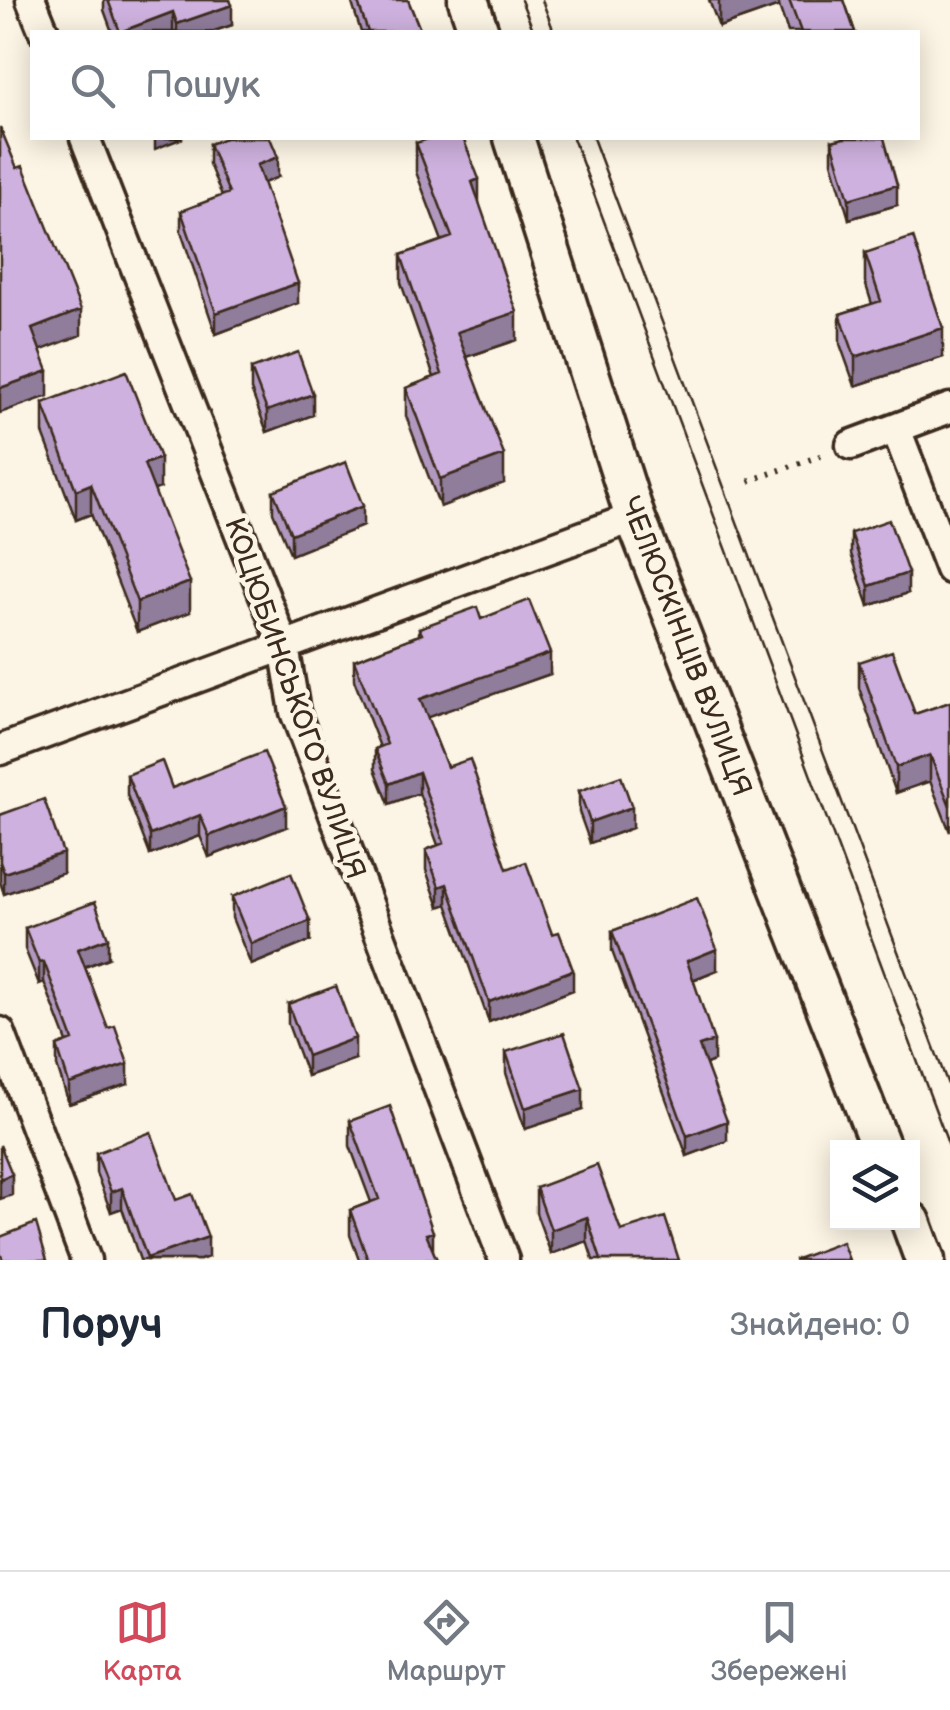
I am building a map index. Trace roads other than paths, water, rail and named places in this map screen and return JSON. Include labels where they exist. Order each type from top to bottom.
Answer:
[{"type":"main road","points":[[468,0],[478,30]]},
{"type":"main road","name":"ЧЕЛЮСКІНЦІВ ВУЛИЦЯ","points":[[515,140],[635,517],[878,1140]]},
{"type":"main road","points":[[913,1230],[925,1260]]},
{"type":"street","points":[[31,0],[43,30]]},
{"type":"street","name":"КОЦЮБИНСЬКОГО ВУЛИЦЯ","points":[[86,140],[284,646],[295,712],[504,1260]]},
{"type":"street","points":[[851,445],[950,408]]},
{"type":"street","points":[[896,429],[950,569]]},
{"type":"street","points":[[0,750],[635,517]]},
{"type":"street","points":[[0,1032],[86,1260]]},
{"type":"tram line","points":[[521,0],[533,30]]},
{"type":"tram line","points":[[542,0],[553,30]]},
{"type":"tram line","points":[[574,140],[950,1149]]},
{"type":"tram line","points":[[594,140],[950,1090]]}]
